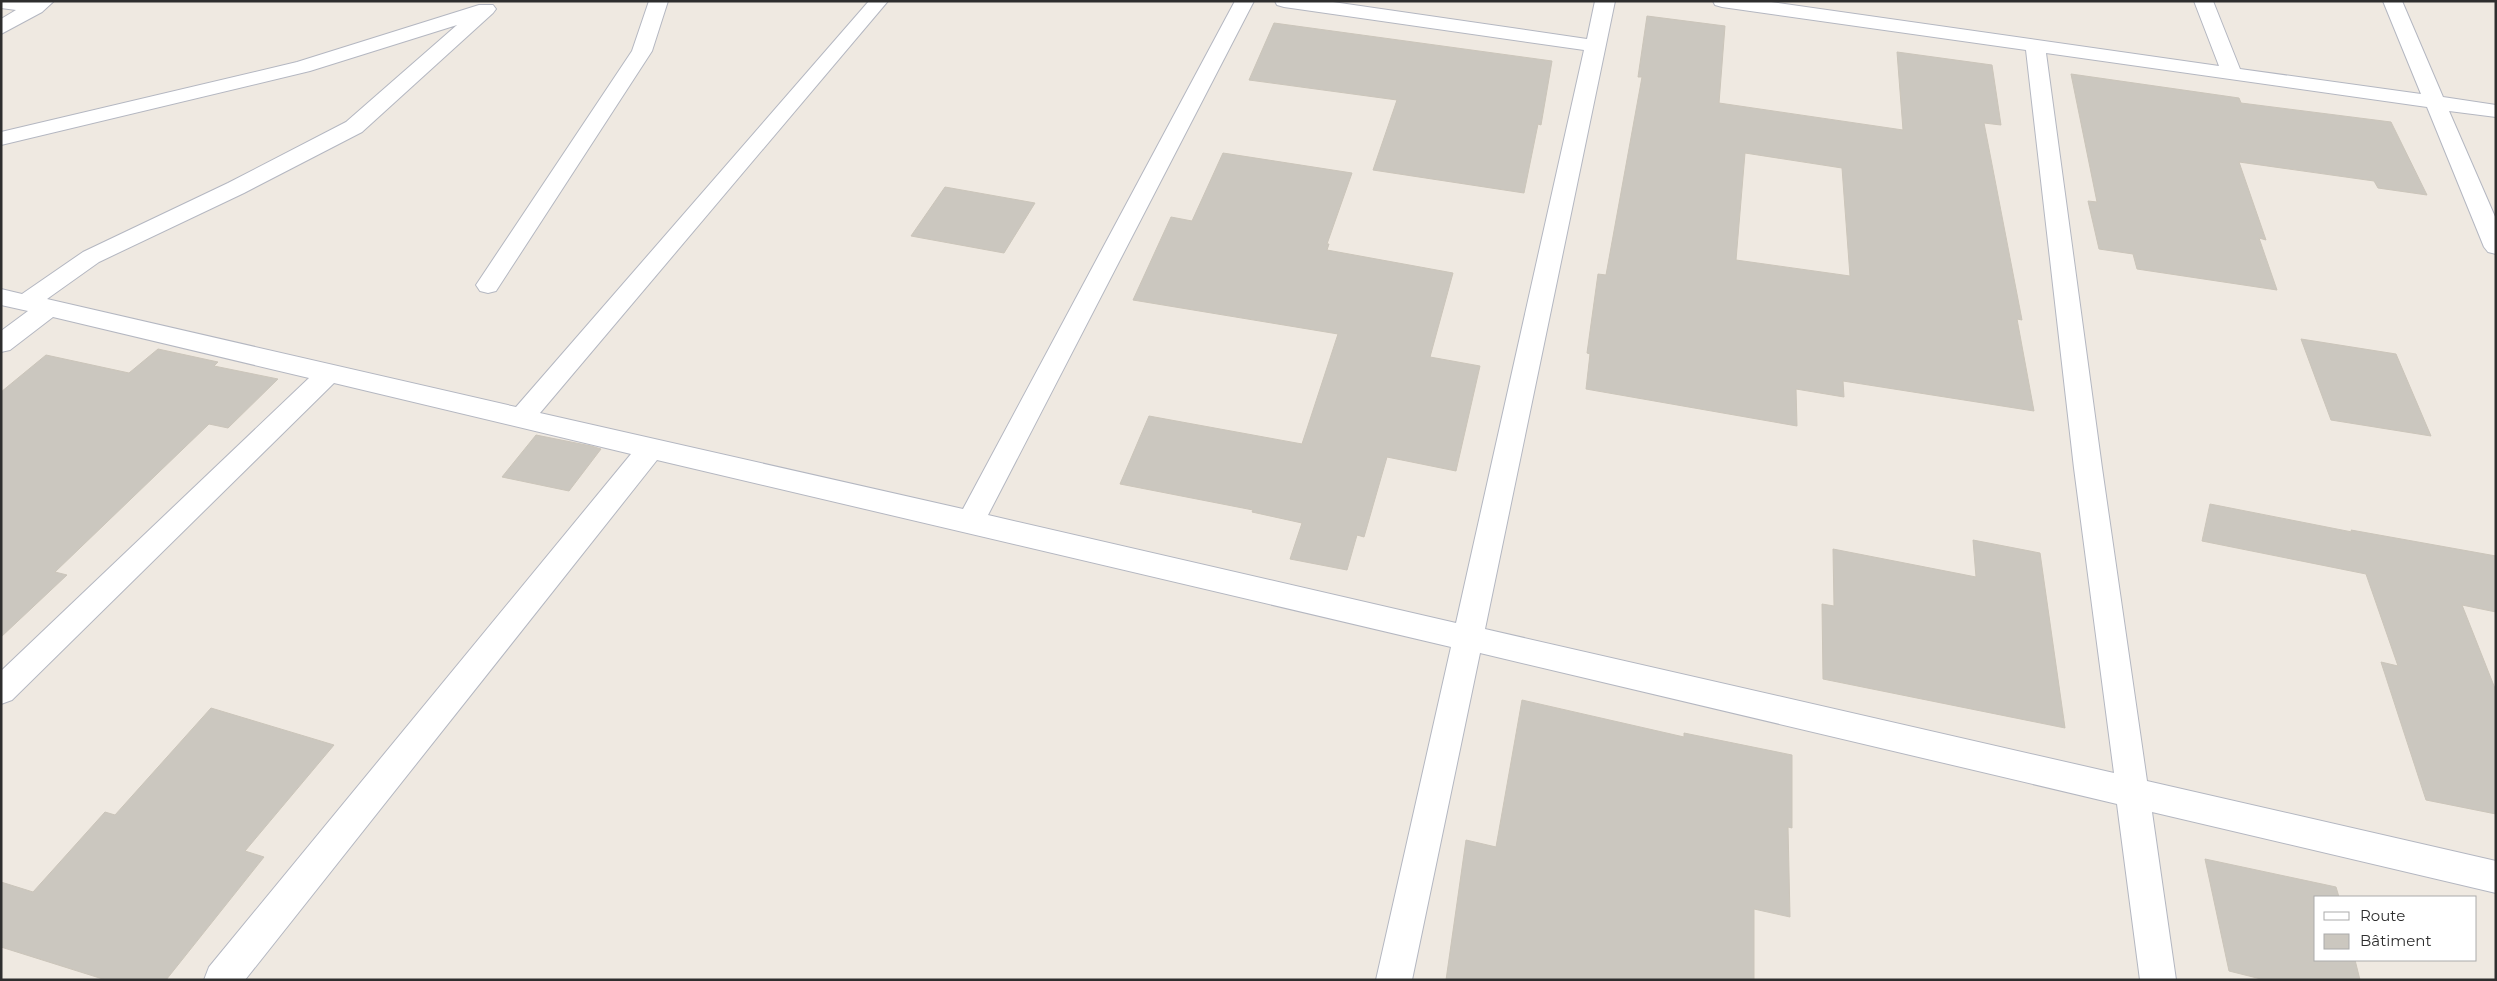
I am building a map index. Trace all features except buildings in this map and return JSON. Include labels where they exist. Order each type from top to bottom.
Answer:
[{"type":"street","points":[[488,285],[642,51],[659,1]]},
{"type":"street","points":[[522,418],[879,1]]},
{"type":"street","points":[[970,522],[1245,1]]},
{"type":"street","points":[[1284,1],[1595,46]]},
{"type":"street","points":[[1394,980],[1605,1]]},
{"type":"street","points":[[1722,1],[2496,111]]},
{"type":"street","points":[[2203,1],[2232,73]]},
{"type":"street","points":[[2392,1],[2496,247]]},
{"type":"street","points":[[1,2],[40,4]]},
{"type":"street","points":[[1,28],[40,4]]},
{"type":"street","points":[[1,138],[302,67],[492,5]]},
{"type":"street","points":[[1,344],[25,303],[91,257],[236,188],[354,127],[492,5]]},
{"type":"street","points":[[2035,45],[2131,792],[2158,980]]},
{"type":"street","points":[[25,303],[2496,877]]},
{"type":"street","points":[[1,691],[329,373]]},
{"type":"street","points":[[222,980],[651,448]]}]
